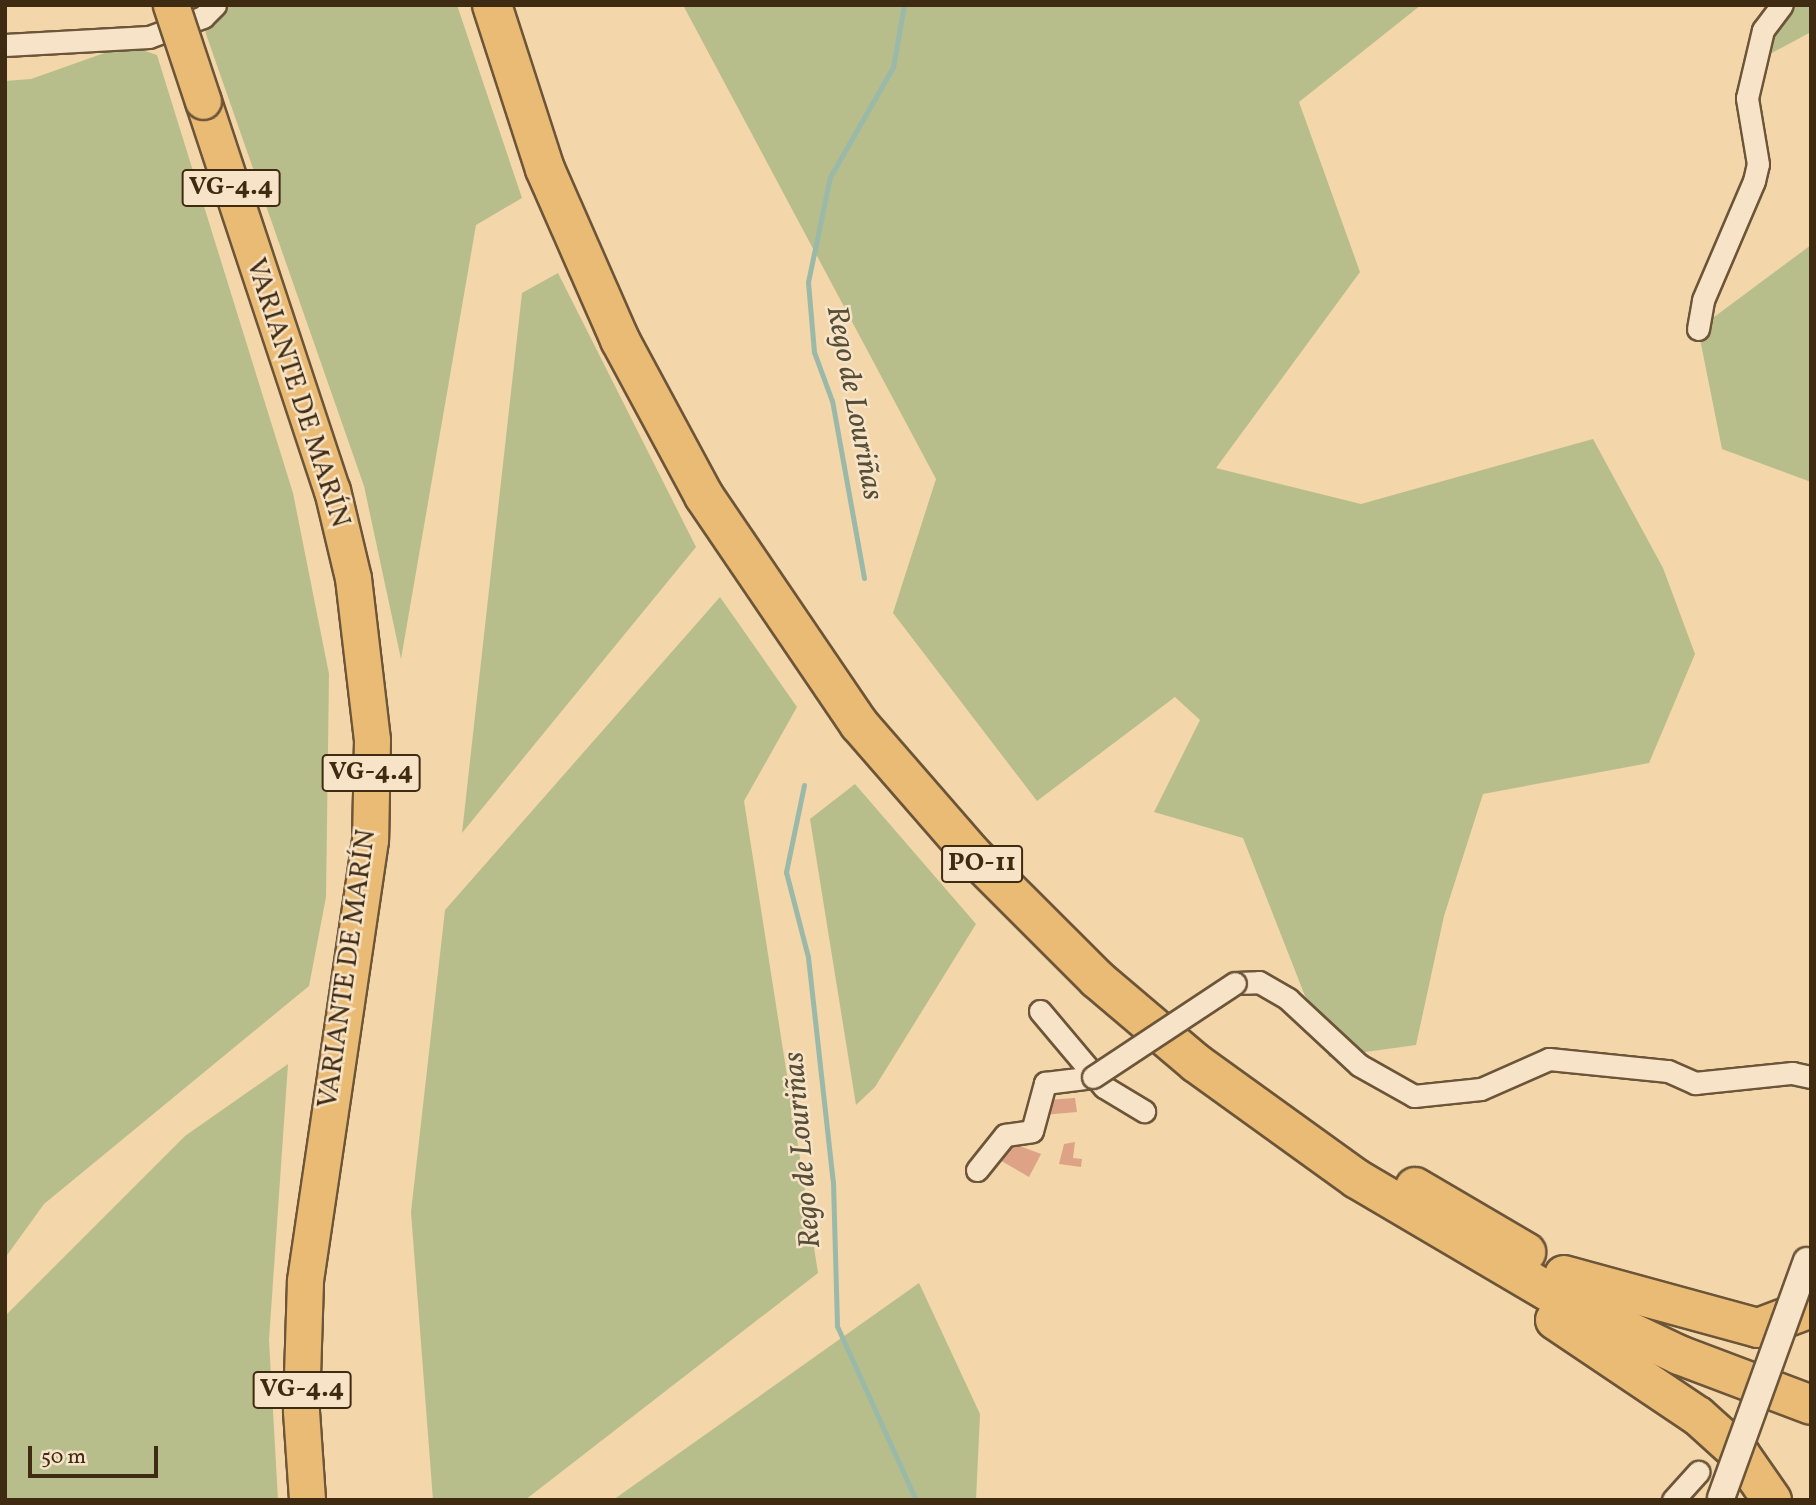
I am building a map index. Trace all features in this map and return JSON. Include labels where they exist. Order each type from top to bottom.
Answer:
[{"type":"highway","name":"VARIANTE DE MARÍN","points":[[171,5],[332,490],[366,656],[370,840],[305,1280],[301,1411],[307,1500]]},
{"type":"highway","name":"PO-11","points":[[492,5],[545,169],[620,340],[704,496],[859,724],[971,853],[1097,979],[1196,1063],[1357,1180],[1559,1298],[1679,1355],[1811,1405]]},
{"type":"highway","name":"PO-11","points":[[515,5],[566,161],[636,321],[722,481],[879,709],[1035,885],[1110,960],[1226,1057],[1381,1167],[1564,1275],[1689,1337],[1811,1382]]},
{"type":"highway","points":[[1357,1180],[1437,1249],[1626,1363],[1698,1416],[1740,1454],[1772,1500]]},
{"type":"highway","points":[[1564,1275],[1758,1328],[1811,1308]]},
{"type":"street","points":[[5,44],[149,37],[203,17],[215,5]]},
{"type":"street","points":[[1698,329],[1703,300],[1754,181],[1758,164],[1746,98],[1763,30],[1782,5]]},
{"type":"street","points":[[977,1170],[1005,1135],[1032,1130],[1045,1083],[1093,1077],[1235,983],[1259,982],[1288,999],[1359,1065],[1414,1096],[1481,1089],[1549,1059],[1668,1072],[1695,1083],[1792,1073],[1811,1077]]},
{"type":"street","points":[[1040,1011],[1093,1077],[1144,1111]]},
{"type":"street","points":[[1721,1499],[1807,1261]]},
{"type":"street","points":[[1673,1500],[1698,1472]]},
{"type":"green space","points":[[215,5],[457,5],[522,198],[476,225],[401,659],[364,486],[206,34],[203,17]]},
{"type":"green space","points":[[683,5],[1421,5],[1299,102],[1360,272],[1216,468],[1361,504],[1593,439],[1663,568],[1695,654],[1649,763],[1483,794],[1444,916],[1416,1045],[1329,1057],[1243,838],[1154,812],[1200,720],[1175,697],[1037,801],[893,613],[936,479]]},
{"type":"green space","points":[[1779,5],[1811,5],[1811,32],[1753,63]]},
{"type":"green space","points":[[127,45],[157,55],[293,493],[329,674],[326,897],[309,986],[44,1204],[5,1258],[5,81],[31,79]]},
{"type":"green space","points":[[1811,245],[1811,482],[1722,449],[1698,329]]},
{"type":"green space","points":[[558,273],[696,547],[462,833],[522,293]]},
{"type":"green space","points":[[720,597],[797,707],[744,801],[818,1273],[525,1500],[433,1500],[411,1212],[445,910]]},
{"type":"green space","points":[[855,784],[976,924],[875,1087],[856,1105],[810,819]]},
{"type":"green space","points":[[288,1064],[269,1340],[278,1500],[5,1500],[5,1316],[185,1136]]},
{"type":"green space","points":[[919,1283],[980,1414],[976,1500],[613,1500]]},
{"type":"building","points":[[1075,1098],[1077,1112],[1043,1115],[1046,1100]]},
{"type":"building","points":[[1004,1140],[1041,1154],[1029,1177],[998,1159]]},
{"type":"building","points":[[1075,1142],[1073,1158],[1082,1159],[1081,1167],[1059,1164],[1064,1144]]},
{"type":"waterway","name":"Rego de Louriñas","points":[[864,578],[832,401],[814,352],[808,282],[830,177],[893,67],[904,5]]},
{"type":"waterway","name":"Rego de Louriñas","points":[[804,785],[786,872],[808,957],[833,1182],[837,1326],[916,1500]]}]
